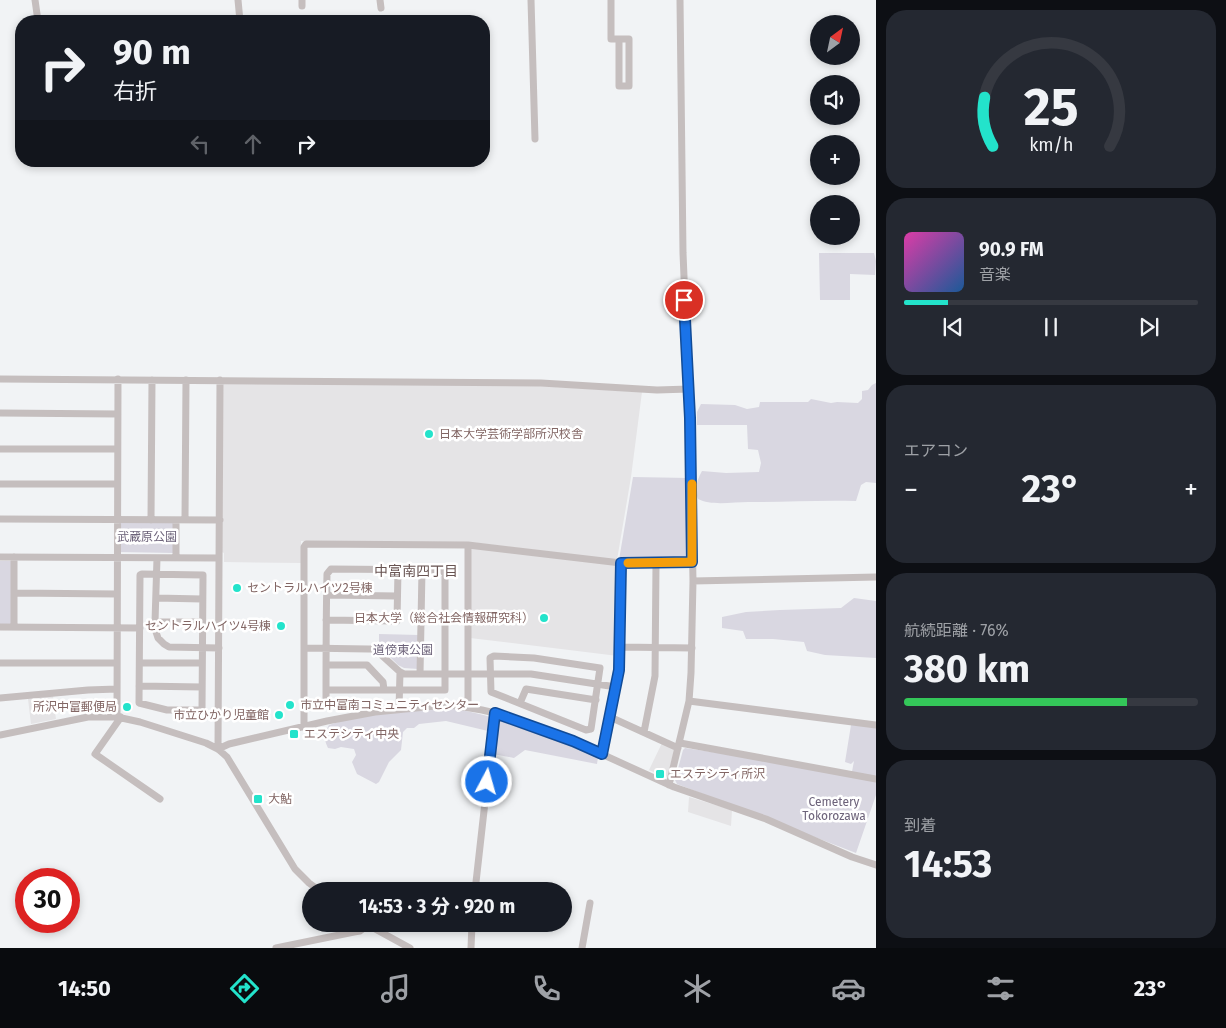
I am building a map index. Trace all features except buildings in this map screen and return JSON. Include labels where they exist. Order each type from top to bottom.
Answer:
[{"type":"street","points":[[35,0],[37,15]]},
{"type":"street","points":[[238,0],[239,15]]},
{"type":"street","points":[[531,0],[535,139]]},
{"type":"street","points":[[611,0],[611,39],[619,39],[629,39],[629,86],[619,86],[619,39]]},
{"type":"street","points":[[669,785],[689,701],[693,581],[689,389],[683,253],[680,0]]},
{"type":"street","points":[[0,379],[541,383],[657,390],[689,389]]},
{"type":"street","points":[[118,379],[117,689],[119,717],[95,754],[160,799]]},
{"type":"street","points":[[152,380],[152,520]]},
{"type":"street","points":[[185,520],[186,380]]},
{"type":"street","points":[[218,749],[220,380]]},
{"type":"street","points":[[0,413],[118,414]]},
{"type":"street","points":[[0,449],[117,449]]},
{"type":"street","points":[[0,484],[117,484]]},
{"type":"street","points":[[0,519],[220,520]]},
{"type":"street","points":[[176,520],[176,558]]},
{"type":"street","points":[[304,727],[304,547],[306,544],[468,545],[621,563],[692,562]]},
{"type":"street","points":[[468,545],[468,707]]},
{"type":"street","points":[[0,557],[220,558]]},
{"type":"street","points":[[14,557],[14,627]]},
{"type":"street","points":[[157,558],[156,632],[158,638],[167,646],[173,648],[219,648]]},
{"type":"street","points":[[602,754],[619,670],[621,563]]},
{"type":"street","points":[[644,732],[655,676],[656,564]]},
{"type":"street","points":[[326,690],[444,690],[445,574],[442,570],[331,569],[327,574],[326,596],[326,620],[326,648],[326,665],[326,690],[326,702]]},
{"type":"street","points":[[326,620],[397,621],[398,570]]},
{"type":"street","points":[[420,674],[422,570]]},
{"type":"street","points":[[142,574],[156,574],[203,575],[202,710],[167,710],[139,703],[140,576],[142,574]]},
{"type":"street","points":[[693,581],[876,577]]},
{"type":"street","points":[[14,593],[117,594]]},
{"type":"street","points":[[326,596],[397,596]]},
{"type":"street","points":[[156,598],[202,599]]},
{"type":"street","points":[[156,622],[202,622]]},
{"type":"street","points":[[0,627],[140,628]]},
{"type":"street","points":[[620,647],[692,648]]},
{"type":"street","points":[[304,648],[372,649],[404,674],[531,674],[616,687]]},
{"type":"street","points":[[494,656],[534,658],[600,668],[591,729],[586,730],[491,692],[491,674],[490,658],[494,656]]},
{"type":"street","points":[[0,663],[117,663]]},
{"type":"street","points":[[140,663],[202,663]]},
{"type":"street","points":[[326,665],[367,665],[383,682],[384,690]]},
{"type":"street","points":[[400,672],[400,709]]},
{"type":"street","points":[[139,686],[202,687]]},
{"type":"street","points":[[0,698],[117,689]]},
{"type":"street","points":[[520,703],[526,689],[596,700]]},
{"type":"street","points":[[689,701],[876,725]]},
{"type":"street","points":[[218,749],[229,744],[351,716],[400,709],[446,706],[468,707],[495,713],[573,741],[669,785],[766,819],[876,865]]},
{"type":"street","points":[[476,882],[495,713]]},
{"type":"street","points":[[610,716],[679,746],[876,779]]},
{"type":"street","points":[[0,735],[88,717],[119,717],[140,722],[218,749],[232,764],[295,869],[308,882]]},
{"type":"street","points":[[582,948],[590,903]]},
{"type":"street","points":[[276,948],[303,946],[356,932]]},
{"type":"street","points":[[380,932],[410,948]]},
{"type":"street","points":[[471,948],[472,932]]},
{"type":"shaded area","name":"日本大学芸術学部所沢校舎","points":[[223,382],[538,386],[642,392],[631,477],[617,560],[469,542],[301,541],[301,563],[224,562],[224,553],[222,552]]},
{"type":"shaded area","name":"日本大学（総合社会情報研究科）","points":[[472,547],[617,565],[618,656],[470,638],[470,549]]},
{"type":"shaded area","points":[[53,696],[56,719],[31,724],[28,699]]},
{"type":"shaded area","points":[[662,743],[674,750],[668,776],[665,777],[649,770]]},
{"type":"shaded area","points":[[689,797],[732,810],[731,826],[688,812]]},
{"type":"green space","points":[[819,253],[874,253],[876,261],[875,275],[850,274],[850,300],[820,300]]},
{"type":"green space","points":[[876,383],[876,483],[866,482],[861,485],[856,501],[722,503],[698,499],[697,485],[702,471],[726,473],[759,472],[761,463],[758,450],[748,449],[747,425],[697,425],[697,412],[701,404],[735,405],[747,409],[759,407],[760,402],[808,402],[811,399],[831,403],[858,403],[862,399],[862,391],[868,390]]},
{"type":"green space","points":[[633,477],[689,478],[690,559],[619,560]]},
{"type":"green space","name":"武蔵原公園","points":[[173,522],[174,553],[119,552],[119,523]]},
{"type":"green space","points":[[0,561],[12,561],[11,625],[0,625]]},
{"type":"green space","points":[[854,598],[876,601],[876,658],[825,655],[807,651],[804,642],[746,639],[743,631],[722,628],[722,617],[746,612],[841,608]]},
{"type":"green space","name":"道傍東公園","points":[[379,634],[419,635],[418,669],[404,668],[398,665],[379,646]]},
{"type":"green space","points":[[457,709],[505,721],[575,746],[598,757],[597,764],[525,750],[514,758],[493,754],[495,738],[488,731],[446,721],[419,724],[414,728],[407,728],[403,732],[401,750],[389,762],[379,782],[376,784],[357,774],[352,762],[356,755],[354,749],[328,748],[325,738],[329,725],[345,720],[392,712]]},
{"type":"green space","name":"Cemetery Tokorozawa","points":[[851,725],[876,727],[876,795],[856,853],[677,784],[675,780],[685,748],[752,758],[851,777],[854,761],[851,764],[845,762]]},
{"type":"slow traffic","points":[[628,563],[692,562],[692,484]]},
{"type":"place","name":"日本大学芸術学部所沢校舎","points":[[429,434]]},
{"type":"place","name":"セントラルハイツ2号棟","points":[[237,588]]},
{"type":"place","name":"日本大学（総合社会情報研究科）","points":[[544,618]]},
{"type":"place","name":"セントラルハイツ4号棟","points":[[281,626]]},
{"type":"place","name":"市立中富南コミュニティセンター","points":[[290,705]]},
{"type":"place","name":"所沢中富郵便局","points":[[127,707]]},
{"type":"place","name":"市立ひかり児童館","points":[[279,715]]},
{"type":"place","name":"エステシティ中央","points":[[294,734]]},
{"type":"place","name":"エステシティ所沢","points":[[660,774]]},
{"type":"place","name":"大鮎","points":[[258,799]]},
{"type":"district","name":"中富南四丁目","points":[[416,571]]},
{"type":"route","points":[[487,782],[495,713],[573,741],[602,754],[619,670],[621,563],[692,562],[690,418],[684,300]]}]
